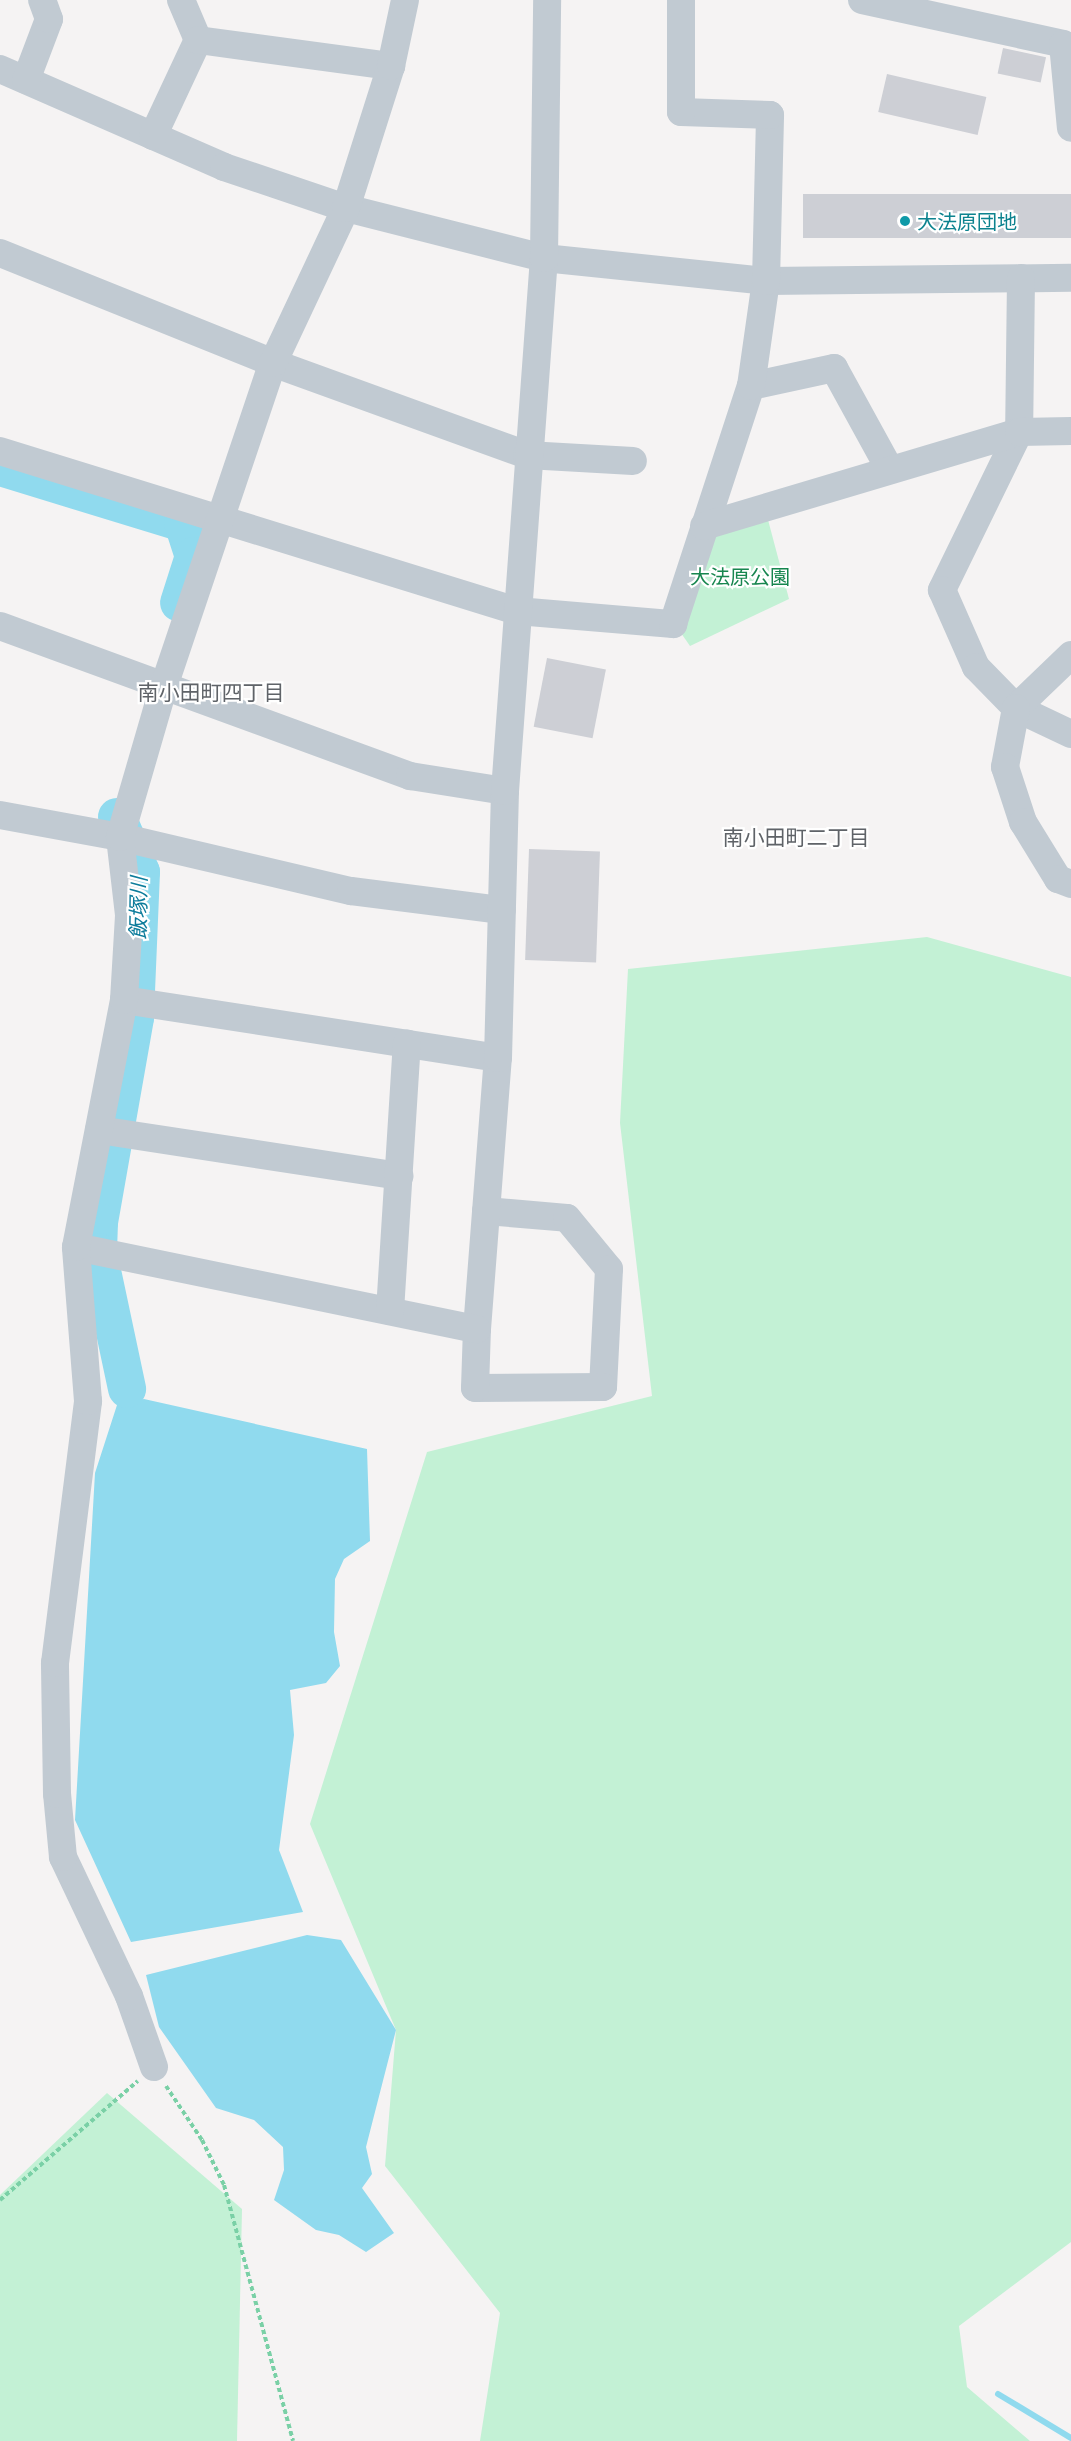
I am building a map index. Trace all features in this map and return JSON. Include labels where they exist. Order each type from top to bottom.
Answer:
[{"type":"street","points":[[26,80],[49,19],[42,0]]},
{"type":"street","points":[[153,136],[198,40],[181,0]]},
{"type":"street","points":[[154,2067],[129,1996],[63,1857],[57,1794],[55,1663],[88,1401],[76,1247],[124,1000],[129,915],[120,837],[163,689],[273,363],[346,208],[391,66],[405,0]]},
{"type":"street","points":[[486,1211],[567,1218],[609,1269],[603,1387],[475,1388],[477,1329],[486,1211],[498,1058],[506,791],[527,455],[544,258],[548,0]]},
{"type":"street","points":[[0,451],[221,517],[517,611],[673,624],[751,386],[766,281],[770,115],[681,112],[681,0]]},
{"type":"street","points":[[862,0],[1063,44],[1071,128]]},
{"type":"street","points":[[198,40],[391,66]]},
{"type":"street","points":[[0,69],[224,167],[346,208],[544,258],[766,281],[1071,278]]},
{"type":"street","points":[[0,253],[273,363],[527,455],[633,461]]},
{"type":"street","points":[[1021,278],[1019,432],[942,590],[976,667],[1016,708],[1071,734]]},
{"type":"street","points":[[751,386],[834,368],[890,470]]},
{"type":"street","points":[[704,526],[1019,432],[1071,431]]},
{"type":"street","points":[[0,626],[163,689],[410,776],[506,791]]},
{"type":"street","points":[[1071,655],[1016,708],[1005,767],[1023,822],[1058,879],[1071,884]]},
{"type":"street","points":[[0,815],[120,837],[351,891],[502,910]]},
{"type":"street","points":[[124,1000],[498,1058]]},
{"type":"street","points":[[390,1311],[407,1044]]},
{"type":"street","points":[[99,1130],[399,1176]]},
{"type":"street","points":[[76,1247],[477,1329]]},
{"type":"path","points":[[0,2200],[154,2067],[202,2140],[225,2185],[292,2441]]},
{"type":"green space","name":"大法原公園","points":[[767,516],[789,599],[690,646],[681,633],[710,535]]},
{"type":"green space","points":[[927,937],[1071,977],[1071,2242],[959,2326],[967,2387],[1030,2441],[480,2441],[500,2313],[385,2166],[396,2030],[310,1824],[427,1452],[652,1396],[620,1123],[628,969]]},
{"type":"green space","points":[[107,2093],[242,2209],[237,2441],[0,2441],[0,2195]]},
{"type":"water","points":[[144,1399],[367,1449],[370,1541],[344,1559],[335,1579],[334,1632],[340,1666],[326,1683],[290,1690],[294,1735],[279,1850],[303,1912],[131,1942],[75,1820],[95,1473],[117,1405]]},
{"type":"water","points":[[307,1935],[341,1940],[396,2030],[366,2147],[372,2174],[362,2188],[394,2233],[366,2252],[339,2235],[316,2230],[274,2200],[284,2170],[283,2147],[254,2120],[216,2108],[159,2027],[146,1975]]},
{"type":"building","points":[[1003,48],[1046,57],[1041,83],[998,73]]},
{"type":"building","points":[[887,74],[986,97],[978,135],[878,112]]},
{"type":"building","name":"大法原団地","points":[[803,194],[1071,194],[1071,238],[803,238]]},
{"type":"building","points":[[547,658],[606,669],[593,738],[534,727]]},
{"type":"building","points":[[529,849],[600,851],[596,962],[525,960]]},
{"type":"waterway","name":"飯塚川","points":[[0,467],[183,523],[194,556],[179,603]]},
{"type":"waterway","name":"飯塚川","points":[[117,817],[141,872],[135,1018],[99,1222],[98,1252],[127,1389]]},
{"type":"waterway","points":[[998,2394],[1071,2438]]},
{"type":"place","name":"大法原団地","points":[[905,221]]},
{"type":"district","name":"南小田町四丁目","points":[[211,692]]},
{"type":"district","name":"南小田町二丁目","points":[[796,837]]}]
